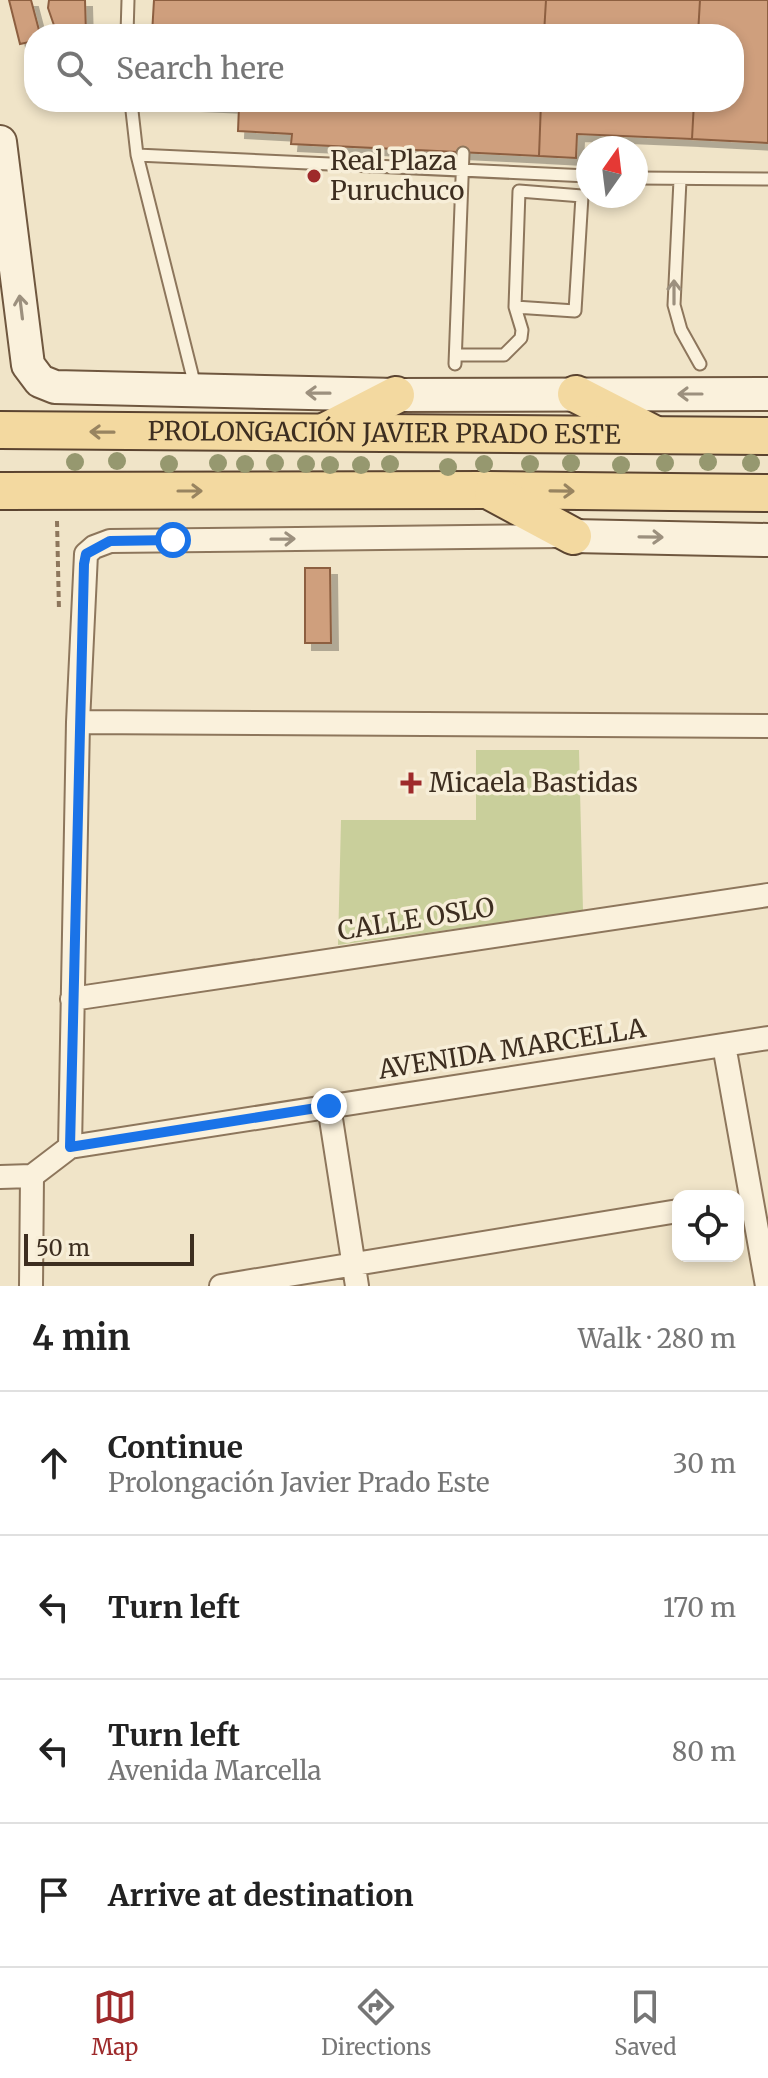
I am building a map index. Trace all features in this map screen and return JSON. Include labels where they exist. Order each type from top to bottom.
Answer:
[{"type":"main road","points":[[576,394],[657,436]]},
{"type":"main road","points":[[320,435],[396,395]]},
{"type":"main road","name":"PROLONGACIÓN JAVIER PRADO ESTE","points":[[0,430],[320,435],[768,436]]},
{"type":"main road","points":[[488,490],[573,536]]},
{"type":"main road","points":[[0,491],[768,493]]},
{"type":"street","name":"PROLONGACIÓN JAVIER PRADO ESTE","points":[[0,142],[28,365],[40,381],[55,387],[396,395],[768,394]]},
{"type":"street","points":[[0,1177],[32,1176],[70,1147],[84,564],[86,554],[94,547],[110,541],[573,536],[768,540]]},
{"type":"street","points":[[78,722],[768,726]]},
{"type":"street","name":"CALLE OSLO","points":[[72,999],[768,895]]},
{"type":"street","points":[[767,1286],[724,1045],[768,1038]]},
{"type":"street","name":"AVENIDA MARCELLA","points":[[70,1147],[724,1045]]},
{"type":"street","points":[[329,1106],[355,1275]]},
{"type":"street","points":[[31,1286],[32,1176]]},
{"type":"street","points":[[221,1286],[355,1275],[672,1212]]},
{"type":"lane","points":[[127,24],[128,0]]},
{"type":"lane","points":[[132,112],[137,155],[197,390]]},
{"type":"lane","points":[[463,153],[456,359],[504,355],[521,338],[522,330],[515,307],[519,191],[582,196],[575,311],[515,307]]},
{"type":"lane","points":[[137,155],[576,175]]},
{"type":"lane","points":[[648,179],[768,179]]},
{"type":"lane","points":[[680,180],[674,305],[681,330],[700,364]]},
{"type":"path","points":[[57,521],[57,553]]},
{"type":"green space","points":[[476,750],[579,750],[583,911],[338,945],[341,820],[476,820]]},
{"type":"building","points":[[9,0],[31,0],[37,24],[24,24],[24,43],[20,44]]},
{"type":"building","points":[[49,0],[85,0],[86,24],[54,24],[48,8]]},
{"type":"building","points":[[154,0],[546,0],[545,24],[153,24]]},
{"type":"building","points":[[546,0],[700,0],[699,24],[545,24]]},
{"type":"building","points":[[700,0],[768,0],[768,143],[692,139],[693,112],[744,112],[744,24],[699,24]]},
{"type":"building","points":[[239,112],[541,112],[539,156],[291,144],[292,134],[238,131]]},
{"type":"building","points":[[541,112],[693,112],[692,139],[577,134],[576,158],[539,156]]},
{"type":"building","points":[[305,568],[330,568],[331,643],[305,643]]},
{"type":"place","name":"Real Plaza Puruchuco","points":[[314,176]]},
{"type":"place","name":"Micaela Bastidas","points":[[411,783]]},
{"type":"route","points":[[173,540],[110,541],[86,554],[84,564],[70,1147],[329,1106]]}]
